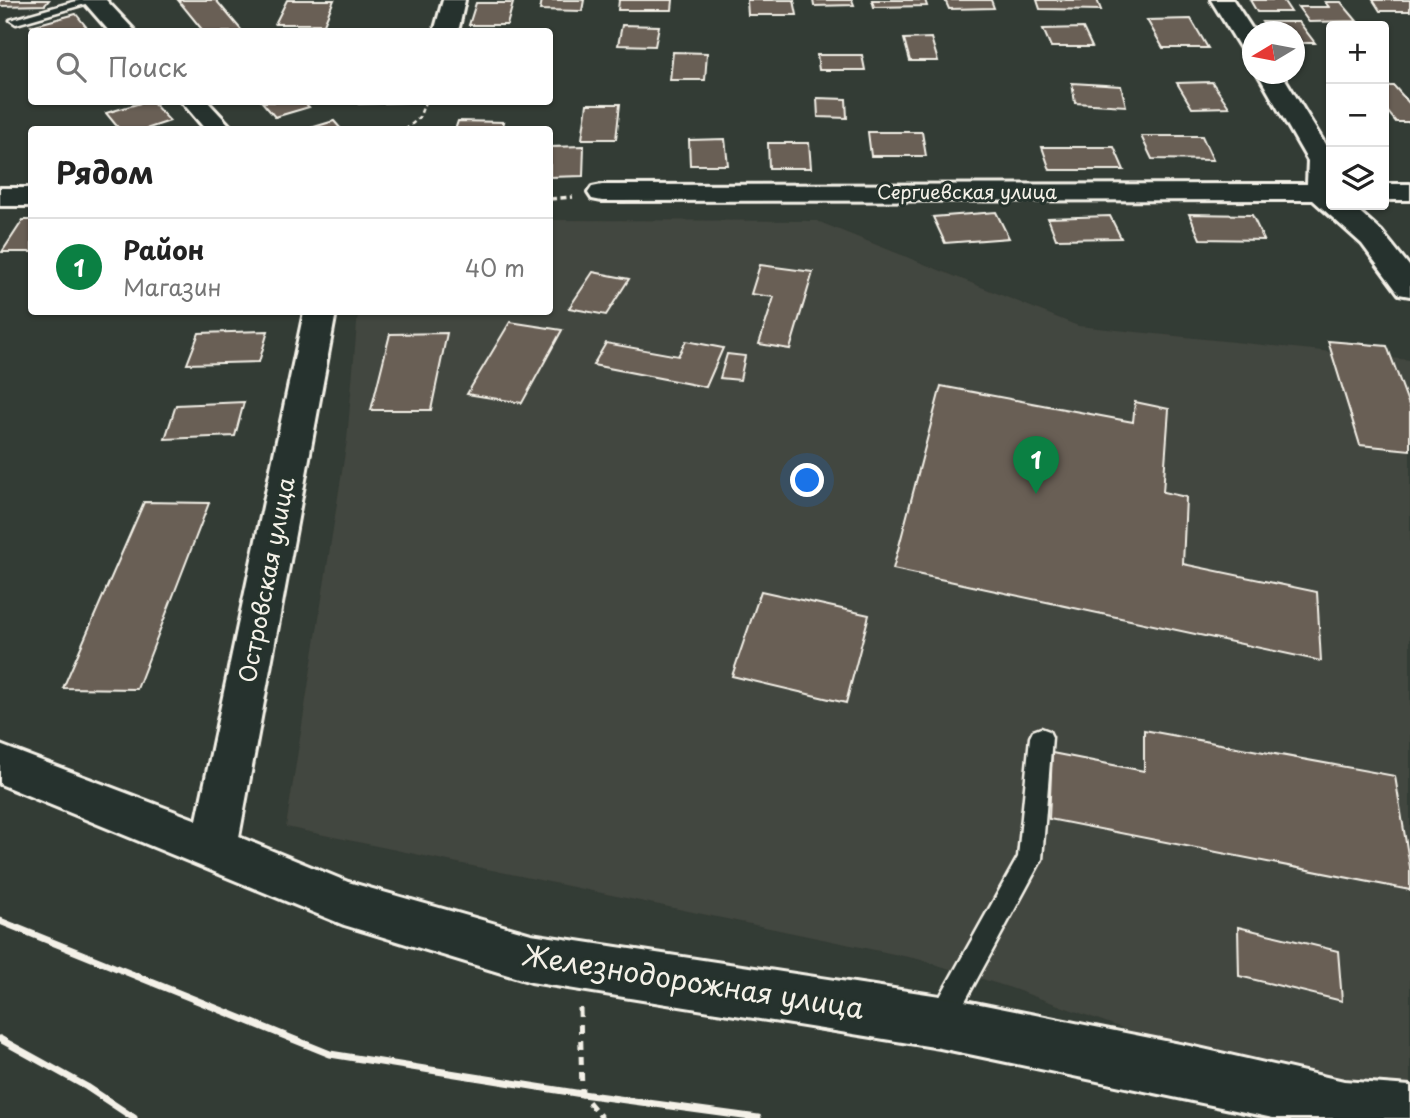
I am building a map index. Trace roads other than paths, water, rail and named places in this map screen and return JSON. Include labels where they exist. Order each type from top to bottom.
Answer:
[{"type":"street","points":[[93,0],[120,28]]},
{"type":"street","points":[[447,28],[454,0]]},
{"type":"street","points":[[1222,0],[1242,31]]},
{"type":"street","points":[[1277,84],[1302,122],[1322,161],[1326,182]]},
{"type":"street","points":[[197,105],[217,126]]},
{"type":"street","points":[[1389,192],[1410,192]]},
{"type":"street","name":"Сергиевская улица","points":[[602,193],[1326,197]]},
{"type":"street","points":[[0,197],[28,197]]},
{"type":"street","points":[[1343,210],[1372,237],[1410,287]]},
{"type":"street","name":"Островская улица","points":[[214,848],[319,315]]},
{"type":"street","name":"Железнодорожная улица","points":[[0,764],[214,848],[344,904],[531,958],[940,1022],[1190,1072],[1344,1108],[1410,1112]]},
{"type":"lane","points":[[16,20],[93,0]]},
{"type":"lane","points":[[940,1022],[1030,859],[1041,737]]},
{"type":"railway","points":[[0,921],[330,1054],[582,1094],[758,1118]]},
{"type":"railway","points":[[0,1039],[87,1087],[134,1118]]},
{"type":"place","name":"Район","points":[[1036,494]]}]
